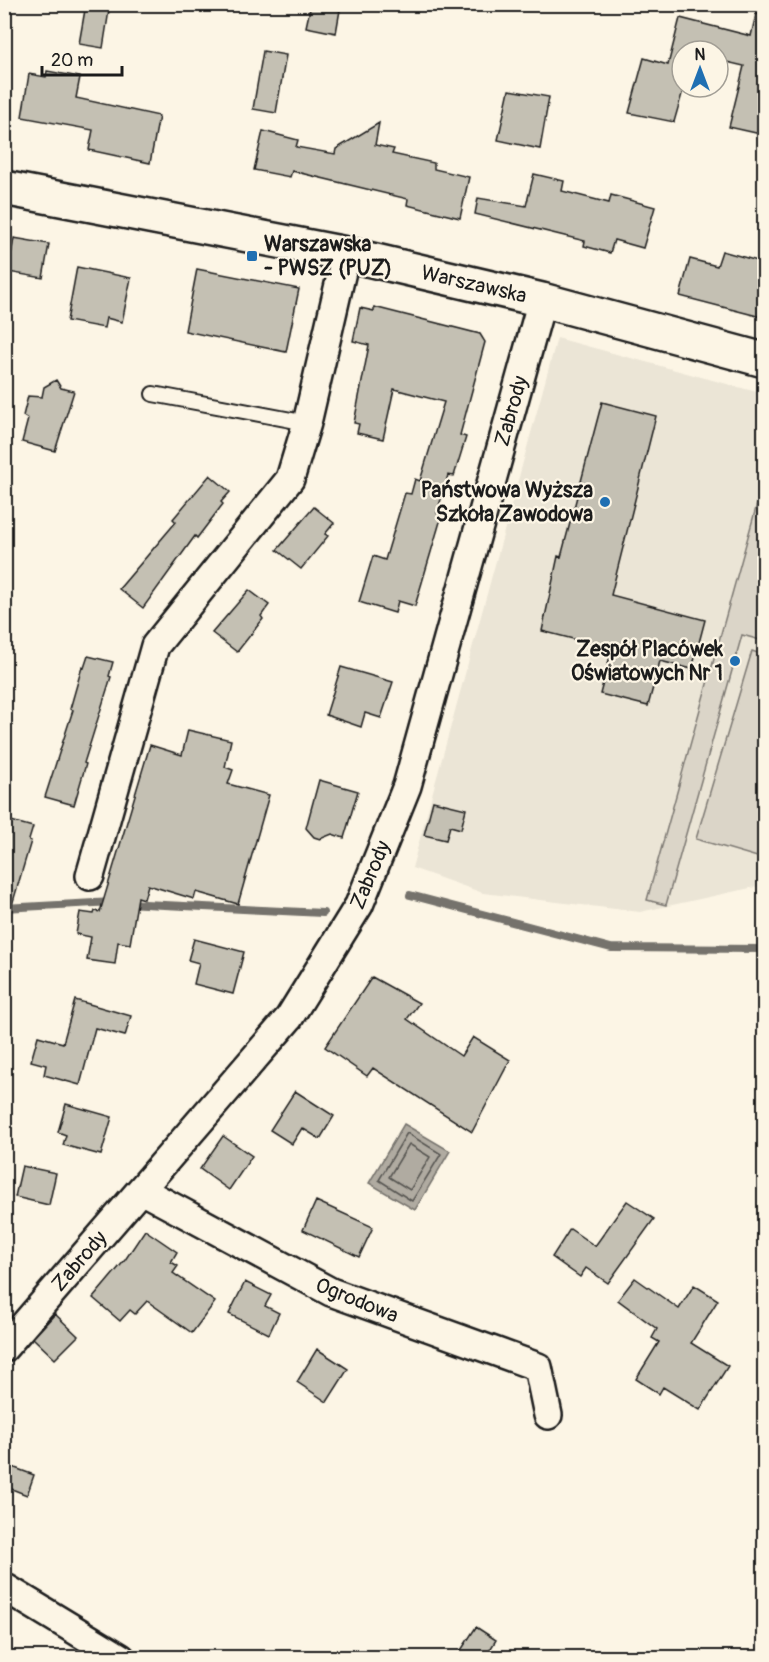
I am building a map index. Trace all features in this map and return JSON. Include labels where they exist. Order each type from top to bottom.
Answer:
[{"type":"main road","name":"Warszawska","points":[[4,188],[346,254],[542,300],[765,360]]},
{"type":"street","points":[[90,876],[155,646],[290,479],[307,423],[346,254]]},
{"type":"street","name":"Zabrody","points":[[4,1348],[289,1018],[359,905],[407,786],[542,300]]},
{"type":"street","name":"Ogrodowa","points":[[141,1190],[331,1292],[538,1367],[548,1415]]},
{"type":"street","points":[[4,1587],[121,1658]]},
{"type":"lane","points":[[153,394],[307,423]]},
{"type":"shaded area","points":[[557,338],[764,394],[764,885],[640,912],[483,893],[412,868]]},
{"type":"shaded area","points":[[764,479],[764,641],[742,635],[666,905],[647,900]]},
{"type":"shaded area","points":[[752,651],[764,655],[764,859],[696,839]]},
{"type":"water","points":[[404,1124],[450,1151],[415,1210],[369,1183]]},
{"type":"building","points":[[86,4],[110,4],[103,48],[79,44]]},
{"type":"building","points":[[311,4],[340,10],[336,33],[306,27]]},
{"type":"building","points":[[756,14],[765,15],[765,135],[729,127],[744,66],[730,63],[730,39],[675,39],[680,18],[751,36]]},
{"type":"building","points":[[263,51],[286,55],[276,113],[253,109]]},
{"type":"building","points":[[670,57],[670,99],[681,99],[674,122],[629,113],[644,58],[668,65]]},
{"type":"building","points":[[47,71],[80,77],[76,98],[159,116],[150,163],[89,150],[93,130],[22,117],[29,74],[46,77]]},
{"type":"building","points":[[509,90],[549,97],[540,149],[498,140]]},
{"type":"building","points":[[379,123],[375,145],[394,149],[392,154],[434,163],[434,169],[469,177],[460,218],[407,205],[408,199],[292,171],[290,177],[254,170],[263,131],[298,140],[296,147],[335,154],[336,149]]},
{"type":"building","points":[[534,174],[564,181],[562,191],[609,203],[611,195],[655,207],[643,248],[614,240],[610,253],[584,246],[585,241],[475,214],[478,198],[526,206]]},
{"type":"building","points":[[14,238],[49,244],[43,278],[8,272]]},
{"type":"building","points":[[722,251],[765,263],[765,318],[680,296],[690,259],[717,266]]},
{"type":"building","points":[[77,267],[131,278],[122,322],[106,318],[104,328],[67,321]]},
{"type":"building","points":[[197,269],[299,289],[286,352],[185,331]]},
{"type":"building","points":[[374,307],[480,334],[485,342],[460,435],[466,437],[454,476],[448,475],[437,513],[442,515],[415,606],[398,601],[395,613],[359,602],[373,556],[385,560],[405,493],[411,494],[415,479],[420,481],[444,402],[394,389],[383,439],[357,433],[359,424],[354,423],[369,345],[353,341],[360,308],[374,311]]},
{"type":"building","points":[[56,380],[61,388],[74,391],[55,451],[22,442],[28,419],[23,416],[28,396],[42,397],[44,387]]},
{"type":"building","name":"Państwowa Wyższa Szkoła Zawodowa","points":[[602,402],[656,416],[611,595],[705,620],[692,669],[660,661],[648,706],[600,694],[612,649],[542,631],[558,556],[561,557]]},
{"type":"building","points":[[210,475],[230,492],[143,608],[119,589],[176,522],[173,519]]},
{"type":"building","points":[[314,507],[334,523],[325,534],[328,536],[301,569],[277,550]]},
{"type":"building","points":[[249,590],[269,605],[261,616],[263,619],[237,652],[212,633]]},
{"type":"building","points":[[88,656],[113,662],[109,676],[111,677],[84,763],[86,764],[74,805],[45,797],[73,710],[70,709],[82,667],[84,668]]},
{"type":"building","points":[[341,667],[393,682],[381,718],[365,713],[361,727],[326,715]]},
{"type":"building","points":[[188,730],[231,740],[225,767],[233,770],[228,784],[269,795],[238,904],[196,892],[194,899],[148,885],[144,899],[138,897],[130,944],[118,942],[115,964],[87,960],[91,937],[76,934],[80,912],[94,914],[95,911],[100,912],[150,745],[182,755]]},
{"type":"building","points":[[319,780],[358,791],[344,838],[332,834],[320,839],[314,837],[306,828]]},
{"type":"building","points":[[433,801],[466,809],[461,829],[450,826],[446,840],[424,835]]},
{"type":"building","points":[[4,819],[33,827],[10,912],[4,911]]},
{"type":"building","points":[[194,939],[244,952],[233,994],[194,984],[199,963],[188,960]]},
{"type":"building","points":[[372,977],[419,1003],[407,1019],[461,1056],[473,1037],[510,1060],[472,1132],[373,1068],[367,1076],[325,1047]]},
{"type":"building","points":[[75,1000],[131,1016],[125,1036],[95,1028],[80,1085],[44,1075],[46,1065],[31,1061],[38,1036],[63,1043]]},
{"type":"building","points":[[295,1091],[334,1116],[320,1139],[302,1128],[292,1144],[270,1130]]},
{"type":"building","points":[[66,1104],[112,1117],[101,1155],[63,1145],[66,1135],[58,1132]]},
{"type":"building","points":[[223,1136],[252,1156],[229,1190],[200,1169]]},
{"type":"building","points":[[22,1166],[56,1173],[49,1205],[15,1197]]},
{"type":"building","points":[[316,1201],[373,1227],[359,1257],[303,1230]]},
{"type":"building","points":[[627,1201],[654,1219],[608,1283],[586,1268],[580,1277],[552,1257],[570,1229],[595,1246]]},
{"type":"building","points":[[145,1230],[177,1252],[171,1262],[178,1266],[173,1273],[215,1302],[192,1333],[147,1301],[135,1314],[130,1310],[120,1321],[93,1298],[125,1260]]},
{"type":"building","points":[[635,1278],[679,1309],[694,1285],[718,1300],[691,1343],[728,1366],[700,1410],[663,1387],[659,1394],[636,1379],[659,1342],[652,1338],[657,1329],[618,1300]]},
{"type":"building","points":[[245,1282],[271,1295],[265,1306],[279,1313],[269,1334],[229,1314]]},
{"type":"building","points":[[55,1314],[78,1336],[55,1359],[33,1338]]},
{"type":"building","points":[[317,1349],[348,1369],[327,1402],[297,1382]]},
{"type":"building","points":[[4,1464],[34,1475],[27,1495],[4,1486]]},
{"type":"building","points":[[476,1627],[496,1640],[485,1658],[456,1658]]},
{"type":"waterway","points":[[410,895],[611,948],[764,949]]},
{"type":"waterway","points":[[4,908],[113,902]]},
{"type":"waterway","points":[[125,903],[323,913]]},
{"type":"place","name":"Warszawska - PWSZ (PUZ)","points":[[252,256]]},
{"type":"place","name":"Państwowa Wyższa Szkoła Zawodowa","points":[[605,502]]},
{"type":"place","name":"Zespół Placówek Oświatowych Nr 1","points":[[735,661]]}]
